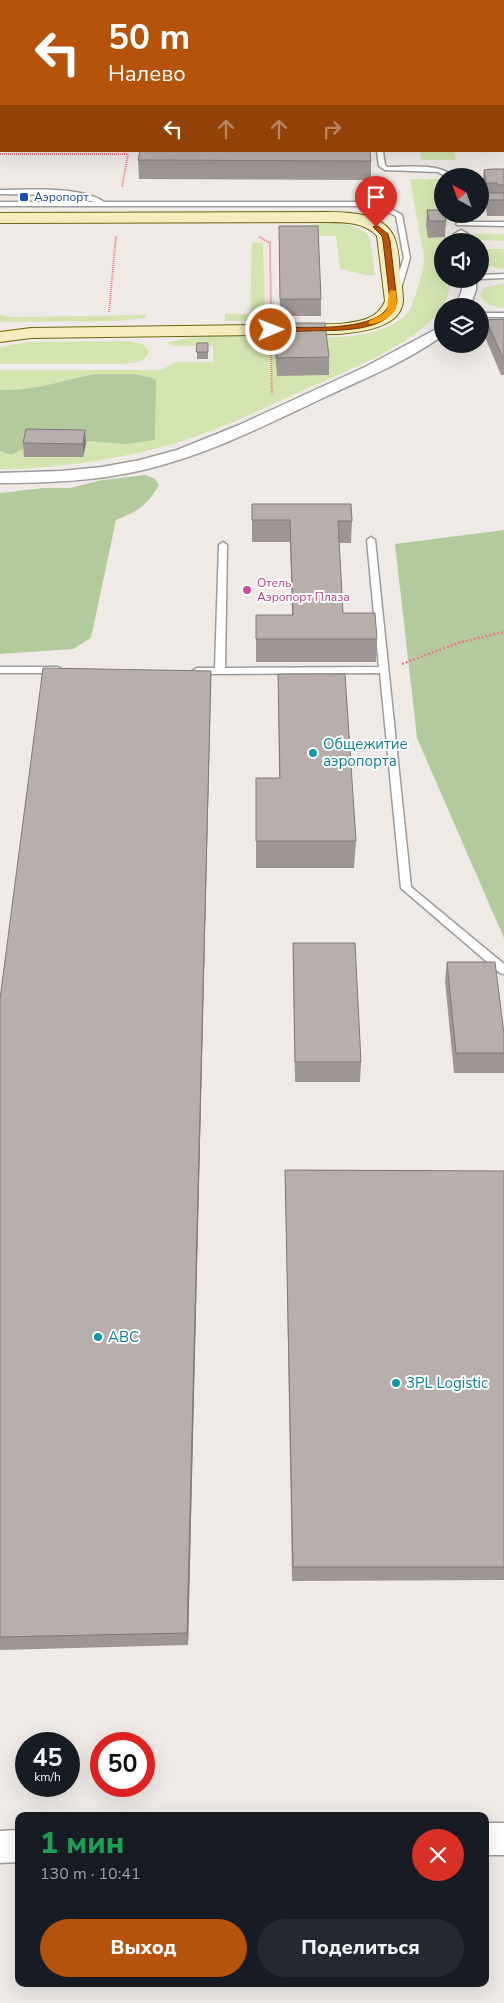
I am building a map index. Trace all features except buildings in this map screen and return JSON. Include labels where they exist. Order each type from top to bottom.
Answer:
[{"type":"main road","points":[[0,218],[327,217],[357,220],[376,227],[385,236],[394,301],[387,315],[378,320],[361,326],[339,329],[31,333],[0,337]]},
{"type":"main road","points":[[0,329],[31,333]]},
{"type":"street","points":[[0,478],[115,470],[160,460],[235,433],[386,363],[434,336]]},
{"type":"street","points":[[489,1840],[504,1839]]},
{"type":"street","points":[[0,1847],[15,1846]]},
{"type":"lane","points":[[380,152],[382,166],[387,169],[434,170]]},
{"type":"lane","points":[[0,192],[77,193],[101,202],[117,204]]},
{"type":"lane","points":[[0,204],[360,204],[384,207],[399,215],[407,258],[394,301]]},
{"type":"lane","points":[[461,233],[504,224]]},
{"type":"lane","points":[[489,276],[504,276]]},
{"type":"lane","points":[[489,315],[504,315]]},
{"type":"lane","points":[[371,540],[406,888],[504,970]]},
{"type":"lane","points":[[220,671],[224,545]]},
{"type":"lane","points":[[0,670],[69,670]]},
{"type":"lane","points":[[184,671],[384,670]]},
{"type":"path","points":[[0,154],[128,154]]},
{"type":"path","points":[[254,234],[270,243],[272,403]]},
{"type":"path","points":[[384,670],[458,643],[504,632]]},
{"type":"green space","points":[[420,152],[454,152],[456,160],[421,160]]},
{"type":"green space","points":[[410,179],[434,179],[434,223],[448,223],[448,226],[443,226],[428,238],[434,238],[434,288],[449,288],[447,298],[434,298],[434,317],[399,345],[360,365],[233,422],[177,443],[139,453],[80,463],[40,468],[0,469],[0,370],[161,370],[176,362],[213,362],[213,346],[177,346],[167,343],[193,337],[223,335],[322,338],[353,336],[380,330],[403,318],[411,307],[420,281],[424,258]]},
{"type":"green space","points":[[321,223],[348,225],[361,229],[366,233],[370,238],[375,275],[366,275],[340,269],[336,236],[316,236],[305,226]]},
{"type":"green space","points":[[489,234],[504,234],[504,241],[489,240]]},
{"type":"green space","points":[[252,242],[263,243],[265,321],[225,321],[225,314],[250,314]]},
{"type":"green space","points":[[489,249],[504,249],[504,269],[489,265]]},
{"type":"green space","points":[[504,283],[504,308],[490,305],[489,298],[482,298],[480,295],[484,288]]},
{"type":"green space","points":[[0,315],[13,317],[146,315],[146,318],[117,321],[6,322],[0,321]]},
{"type":"green space","points":[[130,341],[144,345],[149,352],[145,358],[124,364],[0,364],[0,347],[28,342]]},
{"type":"green space","points":[[95,374],[134,374],[156,379],[155,440],[125,444],[75,440],[32,444],[11,455],[0,451],[0,390],[36,387]]},
{"type":"green space","points":[[145,475],[154,478],[159,485],[146,503],[130,514],[116,520],[91,638],[73,649],[0,654],[0,493],[43,488],[70,488],[102,480]]},
{"type":"green space","points":[[504,530],[504,938],[417,738],[395,544]]},
{"type":"slow traffic","points":[[372,323],[387,315],[392,308],[394,301],[393,291]]},
{"type":"place","name":"Аэропорт","points":[[24,197]]},
{"type":"place","name":"Отель Аэропорт Плаза","points":[[247,590]]},
{"type":"place","name":"Общежитие аэропорта","points":[[313,753]]},
{"type":"place","name":"ABC","points":[[98,1337]]},
{"type":"place","name":"3PL Logistic","points":[[396,1383]]},
{"type":"route","points":[[271,330],[339,329],[368,324],[387,315],[394,301],[387,241],[385,236],[376,227]]}]
